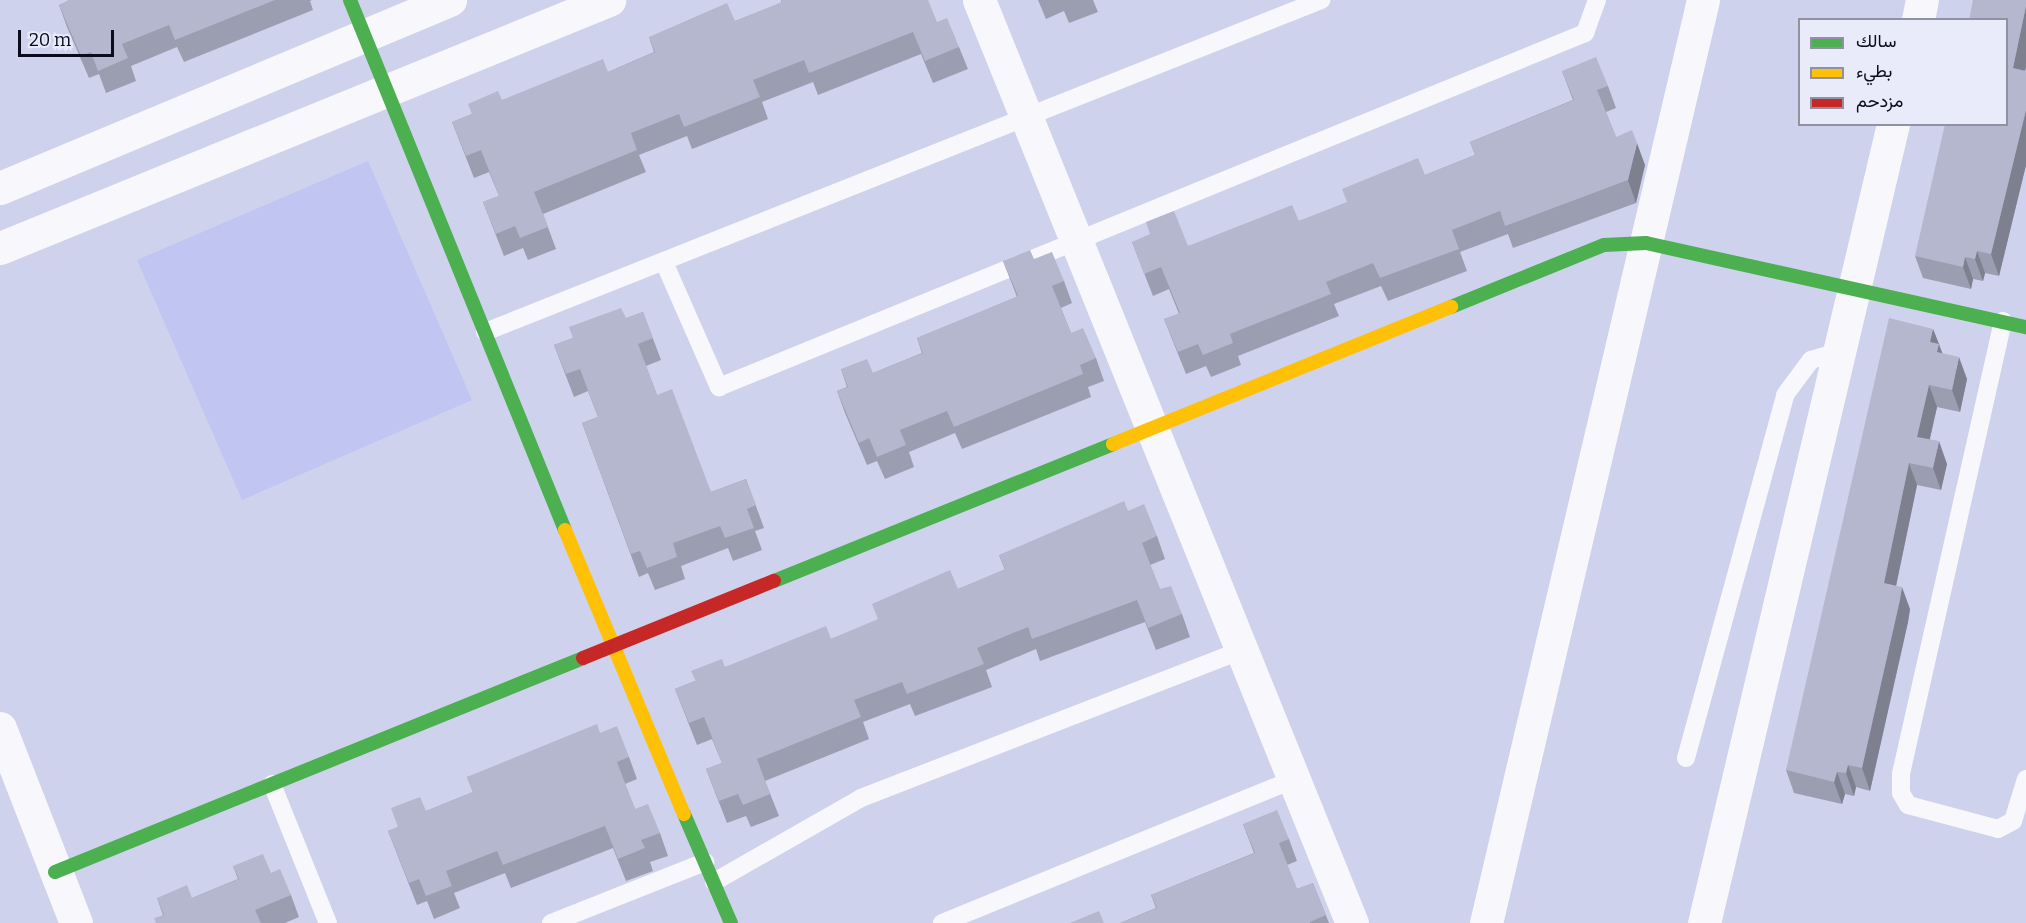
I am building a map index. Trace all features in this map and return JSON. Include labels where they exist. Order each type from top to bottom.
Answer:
[{"type":"street","points":[[350,0],[612,646],[731,923]]},
{"type":"street","points":[[2,181],[450,0]]},
{"type":"street","points":[[0,248],[609,0]]},
{"type":"street","points":[[978,0],[1154,427],[1352,923]]},
{"type":"street","points":[[1486,923],[1702,0]]},
{"type":"street","points":[[1918,18],[1922,0]]},
{"type":"street","points":[[1704,923],[1893,126]]},
{"type":"street","points":[[55,872],[1604,245],[1646,243],[2026,327]]},
{"type":"street","points":[[0,728],[76,923]]},
{"type":"lane","points":[[485,332],[1028,120],[1320,0]]},
{"type":"lane","points":[[664,262],[719,387],[1585,33],[1597,0]]},
{"type":"lane","points":[[2003,321],[1901,774],[1901,793],[1908,805],[1998,829],[2013,820],[2026,779]]},
{"type":"lane","points":[[1686,758],[1785,395],[1811,360],[1840,351]]},
{"type":"lane","points":[[714,882],[861,798],[1243,650]]},
{"type":"lane","points":[[942,923],[1294,779]]},
{"type":"lane","points":[[272,784],[328,923]]},
{"type":"lane","points":[[551,923],[705,862]]},
{"type":"shaded area","points":[[368,161],[472,400],[242,500],[137,260]]},
{"type":"building","points":[[69,0],[275,0],[175,40],[169,25],[122,44],[128,58],[98,71],[91,52],[81,56],[59,5]]},
{"type":"building","points":[[781,0],[928,0],[937,22],[947,18],[959,47],[925,61],[913,32],[809,73],[804,60],[753,80],[760,97],[684,127],[679,114],[631,133],[637,150],[534,192],[548,227],[520,238],[515,226],[496,234],[483,202],[499,196],[481,150],[466,156],[452,122],[472,114],[468,104],[498,91],[502,100],[603,59],[608,72],[655,52],[649,37],[727,3],[735,21],[782,2]]},
{"type":"building","points":[[1973,0],[2026,0],[2013,68],[2026,71],[2026,110],[1991,254],[1977,251],[1975,259],[1965,257],[1963,267],[1915,256],[1945,126],[2008,126],[2008,18],[1969,18]]},
{"type":"building","points":[[1596,57],[1608,86],[1597,90],[1616,137],[1632,130],[1637,143],[1628,180],[1505,226],[1500,211],[1452,230],[1459,249],[1380,278],[1373,263],[1326,282],[1331,294],[1230,334],[1233,343],[1203,355],[1198,344],[1178,352],[1164,319],[1180,313],[1161,267],[1144,274],[1132,242],[1150,234],[1146,222],[1174,211],[1188,246],[1292,205],[1299,221],[1347,202],[1342,189],[1418,158],[1425,175],[1475,155],[1470,142],[1574,100],[1562,71]]},
{"type":"building","points":[[1030,250],[1034,259],[1052,252],[1064,281],[1052,286],[1071,333],[1083,328],[1096,358],[1080,365],[1083,374],[954,427],[947,411],[900,430],[906,445],[877,457],[869,438],[859,443],[837,391],[848,387],[841,369],[867,359],[873,373],[923,353],[917,338],[1018,296],[1003,261]]},
{"type":"building","points":[[621,308],[626,318],[643,312],[653,338],[638,344],[657,395],[672,389],[711,492],[746,479],[756,505],[747,509],[754,528],[725,538],[720,526],[673,543],[677,557],[647,568],[640,551],[631,554],[582,423],[598,417],[580,369],[566,374],[554,345],[573,338],[569,327]]},
{"type":"building","points":[[1889,318],[1933,329],[1930,342],[1939,344],[1937,352],[1959,357],[1952,390],[1929,385],[1917,437],[1939,441],[1933,468],[1909,463],[1884,583],[1902,587],[1900,600],[1862,768],[1848,765],[1846,773],[1837,772],[1834,782],[1786,770]]},
{"type":"building","points":[[1124,501],[1128,511],[1144,504],[1157,536],[1142,543],[1160,589],[1171,586],[1182,614],[1148,628],[1137,600],[1032,639],[1028,627],[977,648],[984,664],[907,694],[902,682],[854,700],[861,717],[757,759],[770,794],[743,805],[738,794],[719,801],[706,769],[722,763],[704,717],[689,723],[675,689],[696,681],[691,671],[722,659],[725,667],[826,626],[831,639],[878,619],[872,604],[950,570],[958,589],[1005,569],[999,555]]},
{"type":"building","points":[[597,724],[600,733],[617,726],[629,757],[617,762],[635,809],[648,804],[660,833],[641,840],[645,848],[618,859],[605,826],[503,865],[497,851],[446,871],[452,886],[426,896],[419,879],[409,883],[388,831],[398,827],[391,808],[420,797],[426,811],[473,792],[467,777]]},
{"type":"building","points":[[1277,810],[1289,839],[1279,843],[1297,889],[1313,883],[1326,915],[1310,923],[1120,923],[1157,908],[1151,895],[1255,853],[1243,824]]},
{"type":"building","points":[[263,854],[271,873],[280,869],[291,895],[255,910],[261,923],[156,923],[154,918],[164,915],[157,898],[187,885],[192,898],[239,879],[233,866]]},
{"type":"building","points":[[1099,911],[1104,923],[1070,923]]},
{"type":"traffic: fast","points":[[350,0],[565,530]]},
{"type":"traffic: fast","points":[[1451,307],[1604,245],[1646,243],[2026,327]]},
{"type":"traffic: fast","points":[[774,581],[1113,444]]},
{"type":"traffic: fast","points":[[55,872],[583,658]]},
{"type":"traffic: fast","points":[[684,814],[731,923]]},
{"type":"traffic: slow","points":[[1113,444],[1451,307]]},
{"type":"traffic: slow","points":[[565,530],[684,814]]},
{"type":"traffic: jam","points":[[583,658],[774,581]]}]
